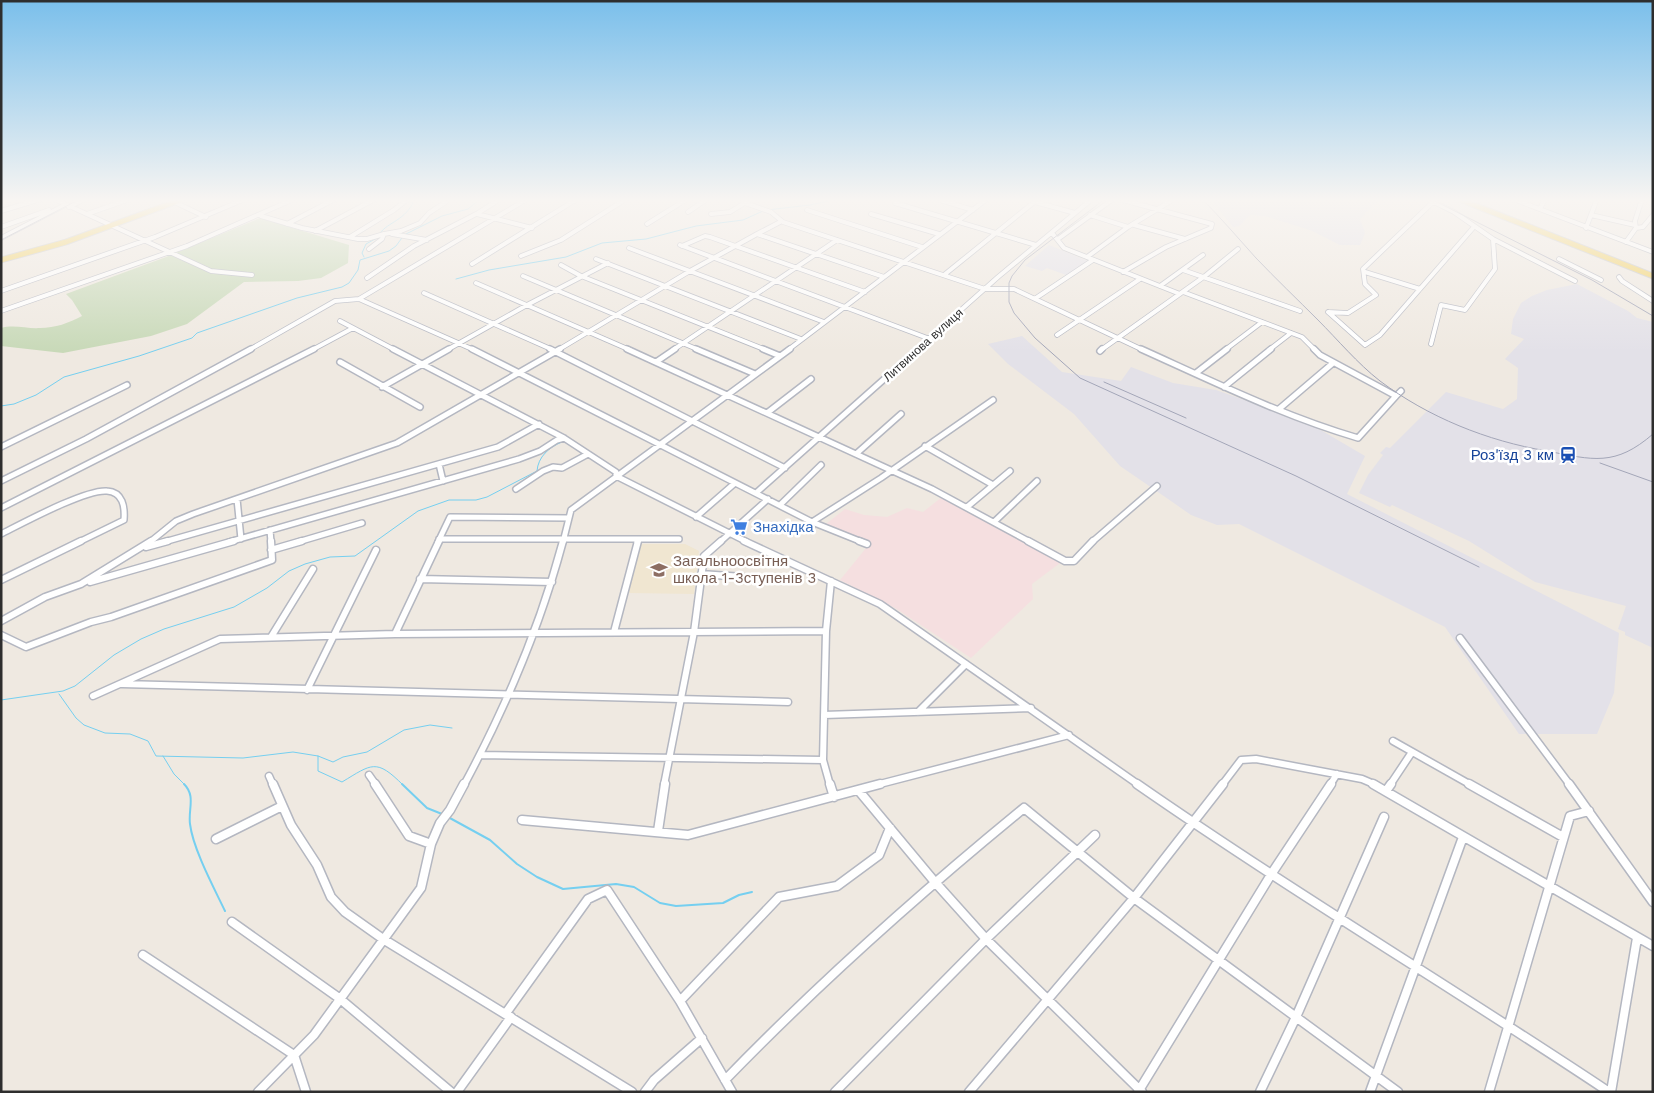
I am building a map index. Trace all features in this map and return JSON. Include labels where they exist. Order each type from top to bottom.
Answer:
[{"type":"main road","points":[[1,260],[37,250]]},
{"type":"main road","points":[[1588,250],[1653,276]]},
{"type":"street","points":[[1,291],[120,250]]},
{"type":"street","points":[[166,250],[211,271],[252,275]]},
{"type":"street","points":[[1,311],[175,250]]},
{"type":"street","points":[[367,278],[409,250]]},
{"type":"street","points":[[1,481],[86,439],[261,344],[335,301],[359,299],[441,250]]},
{"type":"street","points":[[472,264],[495,250]]},
{"type":"street","points":[[521,256],[536,250]]},
{"type":"street","points":[[634,250],[824,322]]},
{"type":"street","points":[[693,250],[930,339]]},
{"type":"street","points":[[80,584],[142,548],[176,521],[397,443],[519,374],[728,250]]},
{"type":"street","points":[[748,250],[865,292]]},
{"type":"street","points":[[804,250],[884,277]]},
{"type":"street","points":[[656,362],[822,250]]},
{"type":"street","points":[[867,250],[985,289],[1014,289],[1036,298],[1118,340],[1196,372],[1224,387],[1327,429],[1358,438],[1401,391]]},
{"type":"street","points":[[258,1092],[314,1035],[339,998],[421,888],[431,844],[440,823],[450,810],[480,755],[509,696],[534,633],[552,582],[571,510],[824,322],[847,307],[918,250]]},
{"type":"street","points":[[944,276],[975,250]]},
{"type":"street","name":"Литвинова вулиця","points":[[756,493],[1030,250]]},
{"type":"street","points":[[1070,250],[1140,279],[1302,337],[1320,355],[1396,396]]},
{"type":"street","points":[[1087,257],[1096,250]]},
{"type":"street","points":[[1123,272],[1159,250]]},
{"type":"street","points":[[1100,351],[1204,277],[1237,250]]},
{"type":"street","points":[[1382,250],[1363,269],[1365,272],[1365,284],[1376,295],[1348,313],[1328,312],[1365,345],[1380,335],[1455,250]]},
{"type":"street","points":[[1431,344],[1441,305],[1465,310],[1495,269],[1494,250]]},
{"type":"street","points":[[1514,250],[1575,281]]},
{"type":"street","points":[[1160,286],[1203,255]]},
{"type":"street","points":[[596,259],[801,339]]},
{"type":"street","points":[[1559,259],[1601,280]]},
{"type":"street","points":[[1036,298],[1092,260]]},
{"type":"street","points":[[382,387],[527,305],[608,263]]},
{"type":"street","points":[[561,265],[581,276],[780,356]]},
{"type":"street","points":[[1184,270],[1300,312]]},
{"type":"street","points":[[1365,272],[1420,289]]},
{"type":"street","points":[[523,276],[755,374]]},
{"type":"street","points":[[1619,277],[1622,281],[1653,300]]},
{"type":"street","points":[[1057,335],[1140,279]]},
{"type":"street","points":[[476,283],[727,394],[890,470],[966,507],[1065,561],[1074,561],[1092,542],[1157,486]]},
{"type":"street","points":[[424,293],[556,352],[785,468]]},
{"type":"street","points":[[359,299],[459,343],[812,522],[867,544]]},
{"type":"street","points":[[340,321],[480,396],[564,438],[616,472],[616,476],[730,534],[880,604],[1192,822],[1610,1092],[1637,938]]},
{"type":"street","points":[[1196,372],[1262,322]]},
{"type":"street","points":[[1,508],[353,328]]},
{"type":"street","points":[[1224,387],[1291,333]]},
{"type":"street","points":[[340,362],[420,407]]},
{"type":"street","points":[[1279,409],[1333,363]]},
{"type":"street","points":[[767,413],[811,379]]},
{"type":"street","points":[[1,448],[127,385]]},
{"type":"street","points":[[812,522],[858,494],[993,400]]},
{"type":"street","points":[[856,454],[901,414]]},
{"type":"street","points":[[142,548],[498,447],[539,424]]},
{"type":"street","points":[[1,621],[45,597],[80,584],[443,481],[540,451],[557,440],[564,438]]},
{"type":"street","points":[[925,446],[993,485]]},
{"type":"street","points":[[516,489],[543,471],[553,467],[562,468],[588,454]]},
{"type":"street","points":[[439,464],[443,481]]},
{"type":"street","points":[[780,505],[821,465]]},
{"type":"street","points":[[966,507],[1010,471]]},
{"type":"street","points":[[994,522],[1037,481]]},
{"type":"street","points":[[696,517],[735,483]]},
{"type":"street","points":[[1,534],[68,502],[100,491],[112,491],[121,497],[126,510],[124,520],[1,580]]},
{"type":"street","points":[[237,499],[240,539]]},
{"type":"street","points":[[658,832],[678,700],[694,632],[704,556],[768,499]]},
{"type":"street","points":[[395,634],[450,518],[569,518]]},
{"type":"street","points":[[271,550],[362,523]]},
{"type":"street","points":[[1,635],[26,647],[91,622],[165,599],[265,563],[272,560],[270,530]]},
{"type":"street","points":[[439,539],[679,539]]},
{"type":"street","points":[[614,632],[638,540]]},
{"type":"street","points":[[307,690],[376,550]]},
{"type":"street","points":[[270,637],[313,569]]},
{"type":"street","points":[[701,574],[743,577]]},
{"type":"street","points":[[420,579],[552,582]]},
{"type":"street","points":[[830,581],[826,631],[823,760],[834,797]]},
{"type":"street","points":[[93,696],[220,639],[395,634],[826,631]]},
{"type":"street","points":[[1460,638],[1653,902]]},
{"type":"street","points":[[918,712],[966,664]]},
{"type":"street","points":[[119,684],[509,696],[788,702]]},
{"type":"street","points":[[824,715],[1030,708]]},
{"type":"street","points":[[522,820],[688,836],[1069,735]]},
{"type":"street","points":[[1393,741],[1564,837]]},
{"type":"street","points":[[1386,791],[1412,752]]},
{"type":"street","points":[[480,755],[823,760]]},
{"type":"street","points":[[969,1092],[1134,898],[1241,760],[1256,759],[1362,779],[1386,791],[1653,946]]},
{"type":"street","points":[[859,791],[934,881],[986,939],[1140,1091],[1218,959],[1337,774]]},
{"type":"street","points":[[369,775],[409,836],[431,844]]},
{"type":"street","points":[[269,776],[291,825],[317,865],[332,897],[345,912],[383,939],[632,1092]]},
{"type":"street","points":[[216,839],[282,806]]},
{"type":"street","points":[[726,1080],[784,1018],[934,881],[1024,808],[1134,898],[1398,1092]]},
{"type":"street","points":[[1489,1092],[1570,816],[1588,811]]},
{"type":"street","points":[[1260,1092],[1296,1017],[1384,817]]},
{"type":"street","points":[[680,1001],[779,897],[837,886],[879,855],[890,828]]},
{"type":"street","points":[[835,1092],[986,939],[1095,835]]},
{"type":"street","points":[[1370,1092],[1463,837]]},
{"type":"street","points":[[457,1092],[588,899],[607,890],[680,1001],[732,1092]]},
{"type":"street","points":[[232,922],[339,998],[451,1092]]},
{"type":"street","points":[[143,955],[294,1055],[306,1092]]},
{"type":"street","points":[[645,1092],[654,1080],[702,1038]]},
{"type":"shaded area","points":[[1043,250],[1061,250],[1088,261],[1066,275],[1047,268],[1042,271],[1025,266]]},
{"type":"shaded area","points":[[1577,284],[1628,311],[1637,318],[1653,322],[1653,648],[1625,635],[1625,632],[1618,629],[1626,606],[1535,582],[1469,541],[1392,505],[1390,507],[1359,493],[1368,475],[1383,455],[1380,453],[1386,447],[1390,448],[1446,392],[1503,409],[1517,399],[1518,368],[1505,359],[1524,339],[1511,334],[1513,319],[1521,303],[1547,290]]},
{"type":"shaded area","points":[[1022,336],[1062,372],[1121,381],[1131,367],[1173,383],[1216,390],[1307,422],[1365,456],[1347,494],[1619,633],[1614,693],[1597,734],[1519,734],[1445,627],[1239,524],[1217,525],[1191,515],[1120,466],[1074,414],[1008,364],[988,344]]},
{"type":"shaded area","points":[[942,497],[1060,563],[1032,584],[1033,599],[971,658],[895,608],[840,580],[871,542],[826,524],[845,509],[864,515],[887,517],[907,508],[923,512]]},
{"type":"shaded area","points":[[639,544],[685,544],[699,551],[694,594],[628,593]]},
{"type":"green space","points":[[183,250],[349,250],[348,263],[321,278],[298,281],[244,282],[187,324],[151,336],[63,353],[1,346],[1,328],[11,326],[51,327],[67,323],[82,316],[66,294]]},
{"type":"waterway","points":[[363,250],[362,253],[364,257]]},
{"type":"waterway","points":[[1,406],[14,404],[36,395],[64,377],[139,356],[192,338],[197,333],[297,298],[342,287],[349,283],[358,270],[360,260],[390,250]]},
{"type":"waterway","points":[[456,279],[489,270],[566,257],[584,250]]},
{"type":"waterway","points":[[1,700],[63,691],[75,686],[114,655],[141,639],[164,629],[234,607],[267,588],[289,571],[305,564],[330,557],[355,556],[418,511],[449,500],[476,500],[487,497],[537,471],[545,453],[562,442]]},
{"type":"waterway","points":[[59,694],[76,718],[84,725],[105,733],[130,734],[148,741],[156,756],[163,756]]},
{"type":"waterway","points":[[318,756],[333,762],[343,757],[367,752],[404,730],[430,725],[452,728]]},
{"type":"waterway","points":[[163,756],[243,758],[293,752],[318,756]]},
{"type":"waterway","points":[[163,756],[174,774],[184,784]]},
{"type":"waterway","points":[[318,756],[318,771],[342,782],[367,768],[380,767],[402,784]]},
{"type":"waterway","points":[[184,784],[191,798],[190,824],[195,845],[225,911]]},
{"type":"waterway","points":[[402,784],[427,808],[442,814]]},
{"type":"waterway","points":[[448,817],[490,840],[517,864],[537,877],[563,889],[616,884],[634,887],[660,903],[676,906],[723,903],[739,895],[752,892]]},
{"type":"railway","points":[[1038,250],[1025,260],[1012,276],[1009,283],[1009,302],[1014,313],[1035,338],[1080,378],[1296,476],[1479,567]]},
{"type":"railway","points":[[1249,250],[1363,367],[1398,394],[1459,426],[1525,447],[1591,458],[1603,458],[1627,452],[1653,434]]},
{"type":"railway","points":[[1532,250],[1592,280],[1653,316]]},
{"type":"railway","points":[[1104,382],[1186,418]]},
{"type":"railway","points":[[1600,463],[1653,482]]},
{"type":"place","name":"Роз'їзд 3 км","points":[[1568,455]]},
{"type":"place","name":"Знахідка","points":[[739,527]]},
{"type":"place","name":"Загальноосвiтня школа 1-3ступенiв 3","points":[[659,570]]}]
